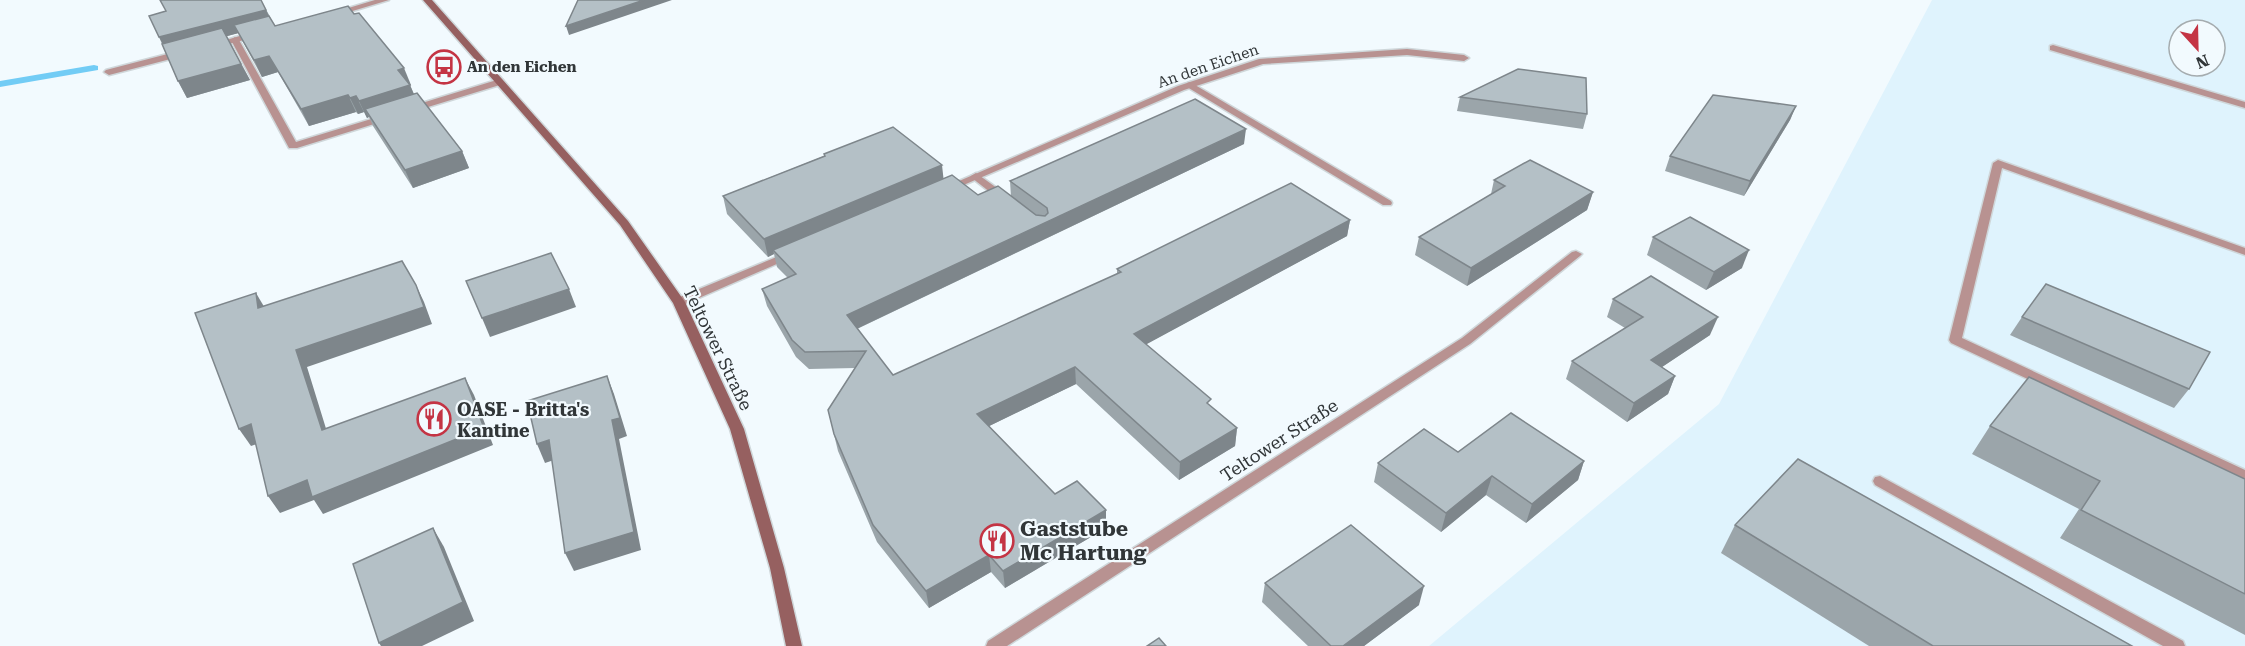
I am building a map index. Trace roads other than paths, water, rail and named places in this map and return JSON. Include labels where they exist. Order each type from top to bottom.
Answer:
[{"type":"main road","name":"Teltower Straße","points":[[427,0],[624,224],[679,302],[737,429],[777,568],[794,646]]},
{"type":"street","points":[[327,15],[385,0]]},
{"type":"street","points":[[200,49],[270,31]]},
{"type":"street","points":[[235,40],[293,146],[391,116]]},
{"type":"street","points":[[2053,48],[2245,105]]},
{"type":"street","points":[[109,72],[189,52]]},
{"type":"street","name":"An den Eichen","points":[[932,195],[1190,85],[1262,61],[1407,52],[1464,58]]},
{"type":"street","points":[[402,112],[500,82]]},
{"type":"street","points":[[1190,85],[1387,203]]},
{"type":"street","points":[[2245,252],[1998,163],[1955,340],[2245,476]]},
{"type":"street","points":[[976,176],[1009,202]]},
{"type":"street","points":[[679,302],[800,251]]},
{"type":"street","name":"Teltower Straße","points":[[994,646],[1466,341],[1576,254]]},
{"type":"street","points":[[1880,482],[2176,646]]},
{"type":"waterway","points":[[0,84],[94,68]]},
{"type":"place","name":"An den Eichen","points":[[444,67]]},
{"type":"place","name":"OASE - Britta's Kantine","points":[[434,419]]},
{"type":"place","name":"Gaststube Mc Hartung","points":[[997,541]]}]
